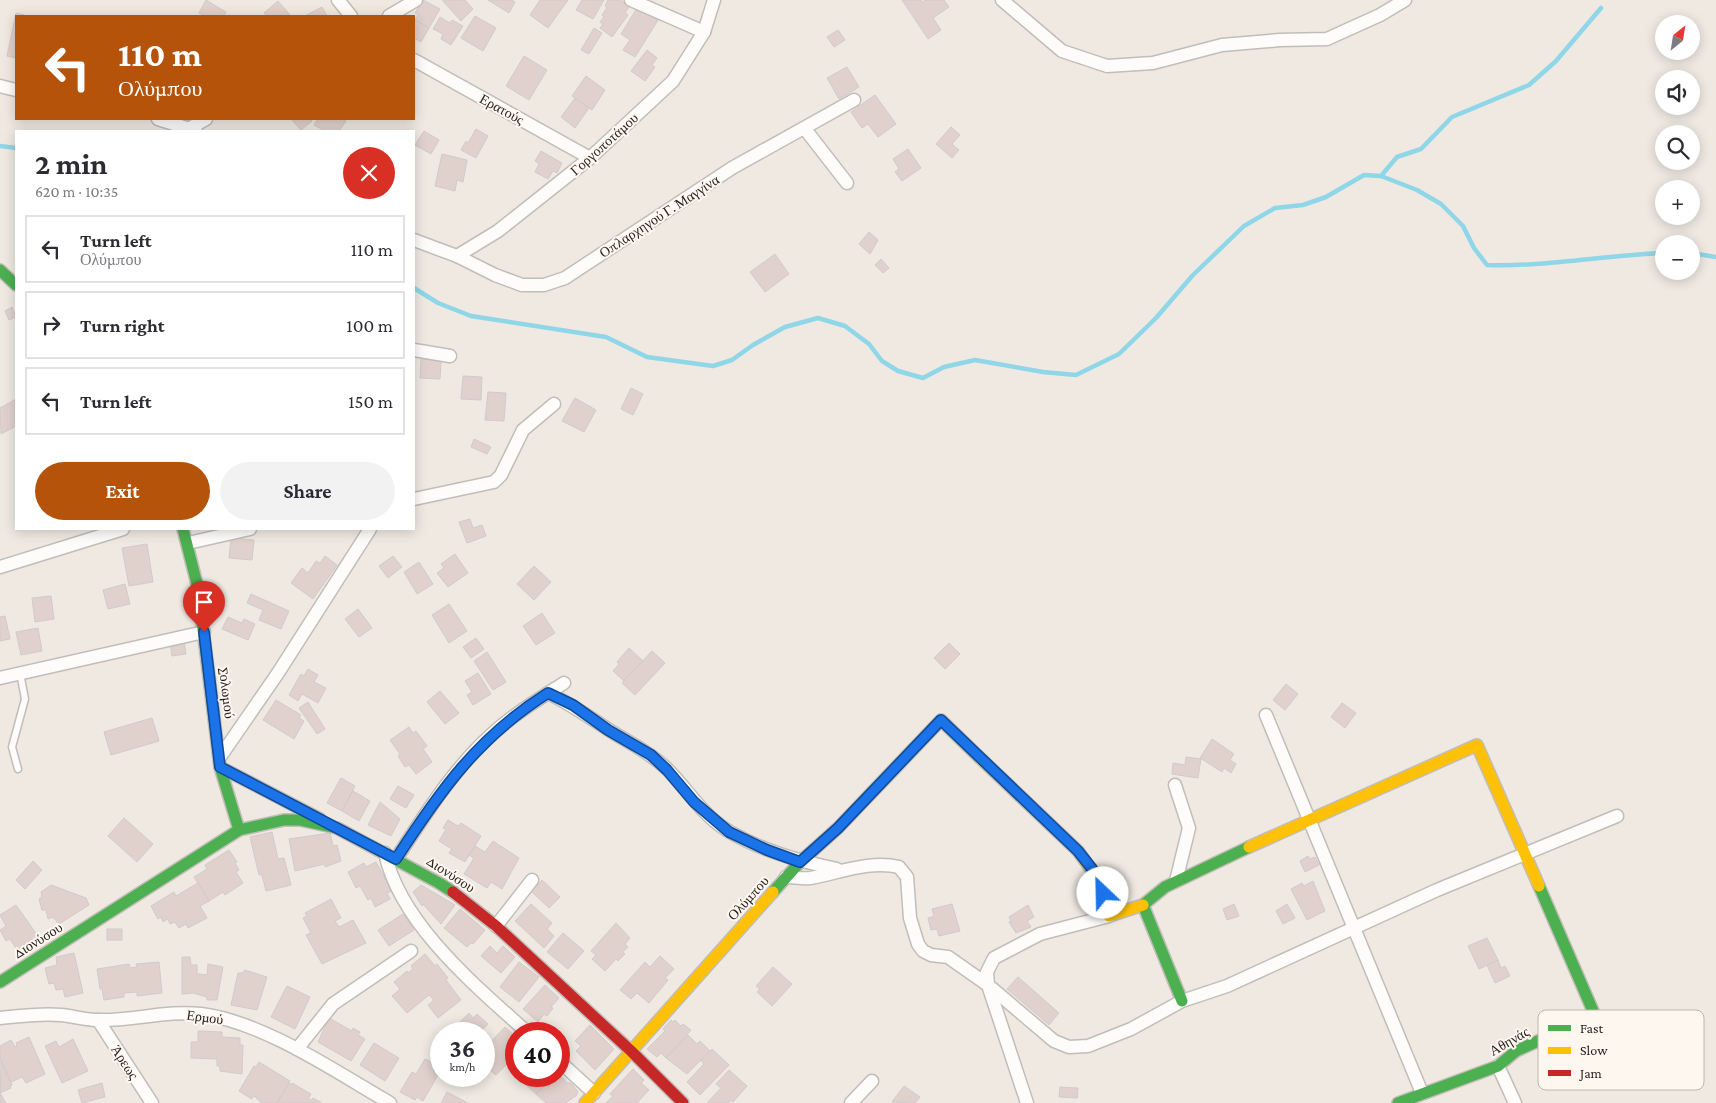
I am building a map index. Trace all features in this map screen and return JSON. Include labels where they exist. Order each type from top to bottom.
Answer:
[{"type":"street","points":[[338,0],[350,15]]},
{"type":"street","points":[[391,15],[416,0]]},
{"type":"street","points":[[631,0],[704,32]]},
{"type":"street","name":"Γοργοποτάμου","points":[[458,256],[498,231],[590,158],[673,81],[704,32],[714,0]]},
{"type":"street","points":[[1002,0],[1062,51],[1107,66],[1153,63],[1222,44],[1327,39],[1380,15],[1405,0]]},
{"type":"street","name":"Ερατούς","points":[[415,61],[590,158]]},
{"type":"street","points":[[0,86],[15,90]]},
{"type":"street","name":"Οπλαρχηγού Γ. Μαγγίνα","points":[[415,240],[458,256],[495,275],[522,285],[544,285],[565,278],[732,168],[854,100]]},
{"type":"street","points":[[161,120],[193,130],[205,120]]},
{"type":"street","points":[[805,129],[847,183]]},
{"type":"street","points":[[0,270],[15,284]]},
{"type":"street","points":[[415,350],[450,356]]},
{"type":"street","points":[[415,499],[494,482],[501,475],[523,430],[554,404]]},
{"type":"street","points":[[0,567],[120,530]]},
{"type":"street","name":"Σολωμού","points":[[183,530],[188,542],[204,632],[220,762],[239,830]]},
{"type":"street","points":[[188,542],[245,530]]},
{"type":"street","points":[[337,828],[220,762],[369,530]]},
{"type":"street","points":[[0,678],[204,632]]},
{"type":"street","points":[[516,1022],[467,977],[430,938],[396,886],[388,869],[391,856],[476,750],[511,719],[564,683]]},
{"type":"street","points":[[548,693],[573,705],[608,730],[651,755],[667,770],[701,809],[729,832],[767,850],[800,862],[842,870]]},
{"type":"street","points":[[1266,715],[1422,1093]]},
{"type":"street","name":"Ολύμπου","points":[[585,1103],[786,877],[838,828],[941,720],[1078,851],[1100,882],[1109,916]]},
{"type":"street","points":[[1027,1103],[988,985],[987,972],[994,958],[1040,934],[1143,905],[1176,881],[1477,745],[1525,855]]},
{"type":"street","points":[[1175,785],[1188,828],[1176,881]]},
{"type":"street","points":[[786,877],[809,878],[842,870],[883,865],[899,867],[907,878],[910,918],[918,944],[923,951],[931,955],[948,957],[988,985],[1054,1041],[1069,1047],[1088,1046],[1131,1029],[1182,1002],[1227,986],[1437,890],[1617,816]]},
{"type":"street","name":"Διονύσου","points":[[0,982],[239,830],[284,820],[300,820],[337,828],[391,856],[456,894],[496,926],[631,1051],[683,1103]]},
{"type":"street","name":"Αθηνάς","points":[[1525,855],[1592,1010]]},
{"type":"street","points":[[496,926],[532,880]]},
{"type":"street","points":[[1143,905],[1182,1002]]},
{"type":"street","points":[[297,1049],[333,1004],[411,951]]},
{"type":"street","name":"Ερμού","points":[[0,1018],[60,1015],[98,1020],[160,1014],[200,1014],[241,1024],[297,1049],[390,1103]]},
{"type":"street","name":"Άρεως","points":[[98,1020],[152,1103]]},
{"type":"street","name":"Αθηνάς","points":[[1398,1103],[1498,1066],[1516,1051],[1538,1041]]},
{"type":"street","points":[[1498,1066],[1515,1103]]},
{"type":"street","points":[[570,1070],[594,1092]]},
{"type":"street","points":[[851,1103],[872,1081]]},
{"type":"lane","points":[[18,769],[12,747],[25,699],[20,674]]},
{"type":"building","points":[[206,0],[226,12],[224,15],[203,15],[199,13]]},
{"type":"building","points":[[423,0],[440,9],[429,28],[415,20],[418,15],[415,13]]},
{"type":"building","points":[[442,0],[465,0],[473,9],[461,21]]},
{"type":"building","points":[[488,0],[512,0],[515,2],[509,13]]},
{"type":"building","points":[[540,0],[568,0],[548,28],[530,15]]},
{"type":"building","points":[[582,0],[604,0],[593,19],[576,10]]},
{"type":"building","points":[[608,0],[621,0],[629,7],[625,13],[628,15],[612,37],[600,28],[603,24],[600,22],[604,17],[602,15],[607,8],[605,6]]},
{"type":"building","points":[[902,0],[921,0],[922,2],[926,0],[944,0],[949,7],[933,18],[941,30],[928,39]]},
{"type":"building","points":[[278,1],[290,15],[266,15],[264,13]]},
{"type":"building","points":[[322,7],[326,15],[307,15]]},
{"type":"building","points":[[637,8],[658,20],[635,57],[623,50],[630,40],[621,34]]},
{"type":"building","points":[[475,16],[496,28],[483,51],[461,38]]},
{"type":"building","points":[[440,17],[450,23],[452,20],[463,26],[451,45],[441,39],[443,34],[433,29]]},
{"type":"building","points":[[15,18],[15,58],[7,56]]},
{"type":"building","points":[[415,20],[429,28],[421,42],[415,39]]},
{"type":"building","points":[[594,28],[602,33],[589,54],[581,50]]},
{"type":"building","points":[[838,30],[845,40],[834,47],[827,37]]},
{"type":"building","points":[[647,50],[657,58],[652,65],[655,67],[645,81],[631,71]]},
{"type":"building","points":[[524,56],[547,70],[529,100],[506,86]]},
{"type":"building","points":[[847,67],[859,87],[839,99],[827,78]]},
{"type":"building","points":[[586,76],[605,90],[592,110],[572,96]]},
{"type":"building","points":[[875,95],[896,124],[878,137],[868,124],[862,128],[851,112]]},
{"type":"building","points":[[575,98],[589,108],[575,128],[561,117]]},
{"type":"building","points":[[292,120],[312,121],[301,130]]},
{"type":"building","points":[[317,120],[346,121],[340,130],[323,130],[314,125]]},
{"type":"building","points":[[951,127],[960,135],[952,144],[959,150],[952,158],[936,144]]},
{"type":"building","points":[[476,129],[488,136],[476,158],[461,150],[466,141],[468,143]]},
{"type":"building","points":[[424,131],[439,140],[431,154],[415,145]]},
{"type":"building","points":[[908,149],[921,168],[902,181],[895,172],[899,169],[893,159]]},
{"type":"building","points":[[541,151],[562,163],[557,173],[553,171],[548,179],[535,172],[539,164],[535,161]]},
{"type":"building","points":[[442,154],[467,160],[463,182],[457,180],[455,191],[435,186]]},
{"type":"building","points":[[869,232],[878,240],[870,254],[859,244]]},
{"type":"building","points":[[775,254],[789,274],[765,292],[750,272]]},
{"type":"building","points":[[881,259],[889,268],[883,273],[875,265]]},
{"type":"building","points":[[12,307],[15,317],[9,320],[5,311]]},
{"type":"building","points":[[421,358],[441,362],[440,379],[420,378]]},
{"type":"building","points":[[463,376],[482,377],[481,400],[461,399]]},
{"type":"building","points":[[631,388],[643,394],[633,415],[621,409]]},
{"type":"building","points":[[488,392],[506,393],[504,421],[485,420]]},
{"type":"building","points":[[575,398],[596,410],[584,432],[562,421]]},
{"type":"building","points":[[15,400],[15,427],[1,434],[0,408]]},
{"type":"building","points":[[474,439],[491,447],[487,454],[471,447]]},
{"type":"building","points":[[470,519],[473,528],[482,525],[486,536],[467,543],[459,522]]},
{"type":"building","points":[[231,538],[254,540],[252,560],[229,558]]},
{"type":"building","points":[[147,544],[153,582],[129,586],[122,548]]},
{"type":"building","points":[[455,554],[468,573],[448,587],[437,573],[444,568],[441,564]]},
{"type":"building","points":[[325,556],[337,565],[313,599],[291,583],[302,568],[308,573],[316,561],[320,563]]},
{"type":"building","points":[[393,556],[402,567],[388,578],[379,566]]},
{"type":"building","points":[[419,562],[433,584],[417,594],[404,572]]},
{"type":"building","points":[[534,566],[551,582],[534,600],[517,584]]},
{"type":"building","points":[[125,584],[130,604],[108,609],[103,590]]},
{"type":"building","points":[[251,594],[289,611],[281,629],[259,620],[263,610],[247,603]]},
{"type":"building","points":[[51,596],[54,619],[35,622],[32,598]]},
{"type":"building","points":[[449,604],[467,631],[449,643],[432,615]]},
{"type":"building","points":[[358,609],[372,628],[359,637],[345,619]]},
{"type":"building","points":[[542,613],[555,633],[536,645],[523,626]]},
{"type":"building","points":[[5,616],[10,639],[0,641],[0,617]]},
{"type":"building","points":[[228,617],[242,623],[244,619],[255,624],[248,640],[222,629]]},
{"type":"building","points":[[38,628],[42,651],[21,655],[16,632]]},
{"type":"building","points":[[476,638],[484,649],[471,658],[463,647]]},
{"type":"building","points":[[184,641],[186,654],[172,656],[170,642]]},
{"type":"building","points":[[949,643],[960,654],[945,669],[934,658]]},
{"type":"building","points":[[629,648],[643,661],[624,681],[613,671],[619,664],[617,662]]},
{"type":"building","points":[[652,651],[665,663],[635,695],[622,683]]},
{"type":"building","points":[[487,652],[506,682],[493,690],[474,661]]},
{"type":"building","points":[[308,669],[318,675],[314,682],[326,688],[318,703],[302,694],[298,701],[289,695],[301,674],[304,676]]},
{"type":"building","points":[[478,673],[491,694],[473,705],[467,695],[472,692],[465,681]]},
{"type":"building","points":[[1286,684],[1298,694],[1285,710],[1273,700]]},
{"type":"building","points":[[440,691],[459,713],[445,724],[427,702]]},
{"type":"building","points":[[276,700],[301,715],[299,718],[304,721],[294,739],[263,720]]},
{"type":"building","points":[[308,702],[325,729],[317,734],[299,708]]},
{"type":"building","points":[[1342,703],[1356,713],[1345,728],[1331,717]]},
{"type":"building","points":[[152,718],[159,741],[111,755],[104,732]]},
{"type":"building","points":[[409,727],[413,733],[416,731],[427,746],[423,749],[432,762],[416,774],[409,765],[405,767],[398,756],[400,754],[390,740]]},
{"type":"building","points":[[1212,739],[1234,754],[1230,760],[1236,764],[1231,773],[1224,768],[1222,772],[1200,758]]},
{"type":"building","points":[[1186,757],[1201,759],[1198,778],[1172,774],[1173,763],[1185,765]]},
{"type":"building","points":[[341,778],[355,786],[342,811],[327,803]]},
{"type":"building","points":[[398,786],[414,795],[406,808],[390,799]]},
{"type":"building","points":[[353,791],[370,801],[359,821],[342,811]]},
{"type":"building","points":[[380,802],[400,819],[391,836],[368,825]]},
{"type":"building","points":[[124,818],[153,844],[137,862],[108,836]]},
{"type":"building","points":[[448,820],[458,826],[461,823],[481,836],[465,862],[449,853],[452,849],[439,841],[446,829],[443,828]]},
{"type":"building","points":[[272,832],[278,859],[284,858],[291,885],[266,891],[262,875],[259,875],[250,837]]},
{"type":"building","points":[[330,833],[333,846],[337,845],[341,861],[325,867],[325,864],[295,871],[289,839]]},
{"type":"building","points":[[493,841],[519,858],[502,889],[491,882],[487,888],[464,874],[474,858],[469,855],[475,846],[485,852]]},
{"type":"building","points":[[229,850],[237,862],[235,863],[239,870],[236,872],[243,883],[225,895],[223,892],[209,901],[194,877],[207,869],[205,865]]},
{"type":"building","points":[[1308,856],[1310,859],[1315,857],[1319,865],[1305,872],[1300,861]]},
{"type":"building","points":[[33,861],[42,870],[25,889],[16,880]]},
{"type":"building","points":[[376,862],[392,891],[387,893],[390,899],[375,907],[371,898],[368,900],[360,886],[356,888],[348,872],[364,863],[366,867]]},
{"type":"building","points":[[542,880],[560,897],[549,908],[531,891]]},
{"type":"building","points":[[1313,881],[1325,911],[1307,920],[1291,889],[1302,883],[1304,886]]},
{"type":"building","points":[[198,883],[209,901],[200,906],[207,918],[188,928],[186,924],[179,928],[175,922],[170,924],[168,919],[163,922],[161,917],[158,919],[151,906],[174,892],[176,896]]},
{"type":"building","points":[[51,885],[86,898],[89,905],[59,924],[53,917],[48,919],[46,910],[42,910],[39,899],[42,897],[41,892]]},
{"type":"building","points":[[421,885],[455,905],[441,924],[423,904],[422,906],[413,892]]},
{"type":"building","points":[[331,899],[341,918],[335,921],[339,927],[353,920],[366,943],[322,964],[306,935],[311,933],[303,918],[307,916],[305,913]]},
{"type":"building","points":[[531,904],[552,923],[547,929],[554,936],[544,948],[515,921]]},
{"type":"building","points":[[952,904],[960,931],[939,936],[937,929],[931,930],[928,918],[934,916],[932,909]]},
{"type":"building","points":[[1234,904],[1239,916],[1227,920],[1223,909]]},
{"type":"building","points":[[1287,904],[1295,918],[1283,924],[1276,911]]},
{"type":"building","points":[[16,905],[40,939],[19,953],[10,939],[6,941],[0,930],[6,926],[0,915]]},
{"type":"building","points":[[1028,905],[1034,917],[1027,921],[1031,927],[1016,933],[1009,922],[1011,921],[1009,917]]},
{"type":"building","points":[[460,909],[485,930],[473,944],[471,943],[467,947],[444,928]]},
{"type":"building","points":[[403,914],[414,930],[389,946],[378,930]]},
{"type":"building","points":[[616,923],[630,938],[625,944],[628,947],[623,952],[625,954],[618,961],[616,959],[605,971],[592,959],[596,955],[591,951]]},
{"type":"building","points":[[107,929],[122,929],[122,940],[107,940]]},
{"type":"building","points":[[563,933],[584,951],[568,969],[547,952]]},
{"type":"building","points":[[1487,938],[1498,960],[1479,969],[1468,946]]},
{"type":"building","points":[[490,946],[497,953],[503,946],[515,957],[501,973],[481,956]]},
{"type":"building","points":[[74,953],[83,993],[65,997],[63,989],[56,990],[54,983],[49,984],[45,968],[57,965],[56,957]]},
{"type":"building","points":[[425,954],[435,966],[437,964],[448,978],[446,980],[461,1000],[438,1018],[428,1005],[434,1000],[429,995],[407,1013],[392,996],[400,989],[394,982],[407,971],[408,973],[413,969],[411,966]]},
{"type":"building","points":[[660,956],[674,969],[665,978],[668,980],[649,1003],[637,993],[631,999],[620,990],[645,962],[650,967]]},
{"type":"building","points":[[182,957],[190,957],[191,965],[197,965],[197,974],[207,975],[208,964],[223,967],[217,1000],[207,1000],[207,997],[193,993],[182,994]]},
{"type":"building","points":[[1498,960],[1501,968],[1505,966],[1510,976],[1495,983],[1487,965]]},
{"type":"building","points":[[159,962],[162,993],[137,996],[137,992],[124,993],[124,997],[104,1000],[97,969],[129,964],[130,968],[137,967],[136,964]]},
{"type":"building","points":[[519,962],[539,977],[519,1002],[500,987]]},
{"type":"building","points":[[773,967],[792,984],[772,1006],[757,992],[760,989],[756,986]]},
{"type":"building","points":[[245,970],[267,977],[257,1010],[231,1005],[238,973],[242,973]]},
{"type":"building","points":[[1018,977],[1059,1013],[1049,1025],[1007,989]]},
{"type":"building","points":[[545,985],[559,998],[551,1007],[553,1008],[547,1016],[544,1014],[538,1022],[523,1009]]},
{"type":"building","points":[[287,986],[310,997],[295,1029],[271,1017]]},
{"type":"building","points":[[469,1013],[473,1018],[477,1014],[486,1022],[460,1022]]},
{"type":"building","points":[[329,1018],[352,1031],[353,1028],[360,1032],[358,1035],[365,1039],[351,1061],[318,1042]]},
{"type":"building","points":[[671,1020],[673,1022],[675,1020],[681,1026],[683,1024],[691,1030],[666,1058],[661,1053],[657,1057],[647,1049],[665,1031],[663,1029]]},
{"type":"building","points":[[590,1025],[614,1049],[595,1070],[576,1051],[581,1046],[575,1041]]},
{"type":"building","points":[[505,1027],[505,1066],[496,1075],[495,1074],[495,1037]]},
{"type":"building","points":[[198,1031],[222,1032],[222,1037],[240,1038],[240,1045],[243,1045],[242,1074],[220,1071],[220,1066],[217,1066],[217,1059],[191,1058],[191,1042],[198,1042]]},
{"type":"building","points":[[688,1035],[697,1044],[700,1041],[710,1051],[687,1074],[666,1058]]},
{"type":"building","points":[[29,1037],[45,1074],[26,1083],[22,1077],[11,1082],[0,1060],[0,1046],[11,1040],[15,1047],[17,1046],[16,1043]]},
{"type":"building","points":[[73,1039],[88,1071],[62,1083],[45,1046],[56,1041],[59,1047]]},
{"type":"building","points":[[374,1043],[399,1058],[385,1081],[360,1065]]},
{"type":"building","points":[[712,1049],[729,1065],[700,1095],[687,1082],[704,1064],[701,1060]]},
{"type":"building","points":[[425,1059],[430,1062],[431,1087],[423,1101],[417,1097],[415,1100],[400,1092],[412,1072],[416,1074]]},
{"type":"building","points":[[1,1061],[12,1085],[10,1086],[11,1088],[0,1093]]},
{"type":"building","points":[[259,1062],[290,1081],[277,1103],[262,1103],[254,1096],[252,1099],[239,1091],[254,1066],[256,1067]]},
{"type":"building","points":[[633,1069],[644,1080],[641,1083],[649,1090],[637,1103],[606,1103],[613,1096],[610,1094]]},
{"type":"building","points":[[729,1070],[747,1086],[733,1102],[731,1100],[729,1103],[707,1103],[721,1088],[716,1084]]},
{"type":"building","points":[[102,1083],[105,1097],[82,1103],[78,1090]]},
{"type":"building","points":[[289,1083],[311,1094],[308,1099],[311,1100],[313,1098],[322,1103],[277,1103]]},
{"type":"building","points":[[570,1083],[578,1092],[576,1096],[565,1103],[546,1103],[536,1094],[543,1087],[570,1087]]},
{"type":"building","points":[[904,1086],[920,1097],[915,1103],[892,1102]]},
{"type":"building","points":[[528,1087],[543,1087],[536,1094]]},
{"type":"building","points":[[1060,1087],[1078,1088],[1077,1098],[1059,1097]]},
{"type":"building","points":[[447,1092],[468,1103],[441,1103]]},
{"type":"building","points":[[0,1093],[6,1103],[0,1103]]},
{"type":"waterway","points":[[1381,176],[1397,157],[1421,149],[1452,117],[1529,85],[1556,61],[1601,8]]},
{"type":"waterway","points":[[0,146],[15,148]]},
{"type":"waterway","points":[[415,289],[438,303],[471,316],[606,337],[647,357],[713,366],[732,360],[753,345],[785,327],[818,318],[845,326],[869,344],[882,361],[898,371],[923,378],[944,367],[975,360],[1043,372],[1076,375],[1119,354],[1156,318],[1193,275],[1244,226],[1275,208],[1303,205],[1326,197],[1364,175],[1381,176],[1417,190],[1441,204],[1463,226],[1474,248],[1487,265],[1553,263],[1655,254]]},
{"type":"waterway","points":[[1700,254],[1716,257]]},
{"type":"traffic: fast","points":[[0,270],[15,284]]},
{"type":"traffic: fast","points":[[183,530],[198,588],[220,767],[239,830]]},
{"type":"traffic: fast","points":[[773,892],[800,862],[838,828],[941,720],[979,757]]},
{"type":"traffic: fast","points":[[220,767],[320,819]]},
{"type":"traffic: fast","points":[[0,982],[239,830],[284,820],[300,820],[337,828],[453,892]]},
{"type":"traffic: fast","points":[[1182,1001],[1143,905],[1165,887],[1249,847]]},
{"type":"traffic: fast","points":[[1539,886],[1593,1010]]},
{"type":"traffic: fast","points":[[1398,1103],[1498,1066],[1516,1051],[1538,1041]]},
{"type":"traffic: slow","points":[[1249,847],[1477,745],[1539,886]]},
{"type":"traffic: slow","points":[[979,757],[1078,851],[1100,882],[1109,916],[1143,905]]},
{"type":"traffic: slow","points":[[585,1103],[773,892]]},
{"type":"traffic: jam","points":[[453,892],[496,926],[631,1051],[683,1103]]},
{"type":"route","points":[[204,632],[220,767],[396,859],[446,785],[476,750],[492,734],[548,693],[573,705],[608,730],[639,746],[651,755],[708,816],[729,832],[767,850],[800,862],[838,828],[941,720],[1078,851],[1093,870],[1100,882],[1103,893]]}]
